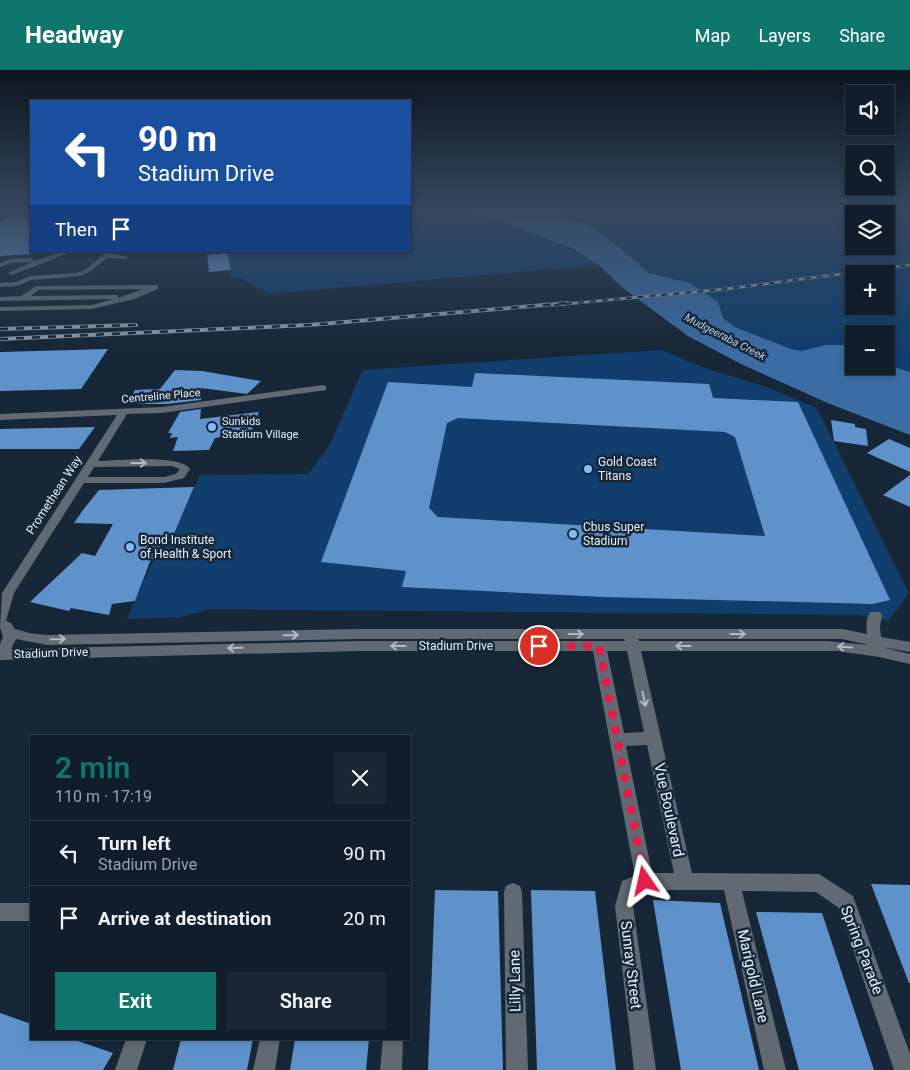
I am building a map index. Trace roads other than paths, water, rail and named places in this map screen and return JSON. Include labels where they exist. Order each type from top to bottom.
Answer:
[{"type":"street","points":[[9,274],[58,256]]},
{"type":"street","points":[[1,288],[30,278],[78,276],[87,272],[107,256]]},
{"type":"street","points":[[118,256],[126,257]]},
{"type":"street","points":[[30,278],[29,274],[1,266],[10,261],[43,261]]},
{"type":"street","points":[[0,309],[81,308],[104,305],[155,287],[36,288],[24,298]]},
{"type":"street","points":[[0,299],[131,297]]},
{"type":"street","name":"Centreline Place","points":[[0,416],[124,412],[200,406],[323,388]]},
{"type":"street","name":"Promethean Way","points":[[0,654],[10,639],[3,625],[4,596],[124,412]]},
{"type":"street","points":[[80,480],[169,479],[180,476],[185,469],[184,466],[173,463],[90,464]]},
{"type":"street","points":[[875,615],[873,626],[876,645]]},
{"type":"street","name":"Stadium Drive","points":[[3,625],[29,638],[47,640],[329,634],[910,647]]},
{"type":"street","name":"Stadium Drive","points":[[0,654],[212,649],[599,646],[631,640]]},
{"type":"street","name":"Vue Boulevard","points":[[631,640],[685,882]]},
{"type":"street","name":"Stadium Drive","points":[[876,645],[910,659]]},
{"type":"street","points":[[599,646],[645,881],[685,882]]},
{"type":"street","points":[[617,740],[653,738]]},
{"type":"street","name":"Sunray Street","points":[[645,881],[628,887],[624,906],[645,1070]]},
{"type":"street","name":"Spring Parade","points":[[685,882],[819,883],[846,902],[905,1070]]},
{"type":"street","name":"Marigold Lane","points":[[731,882],[775,1070]]},
{"type":"street","name":"Lilly Lane","points":[[513,892],[517,1070]]},
{"type":"street","points":[[0,912],[30,912]]},
{"type":"street","points":[[126,1070],[136,1040]]},
{"type":"street","points":[[264,1070],[270,1040]]},
{"type":"street","points":[[391,1070],[393,1040]]},
{"type":"water","name":"Mudgeeraba Creek","points":[[584,256],[629,256],[649,273],[690,283],[718,302],[723,318],[735,327],[791,349],[801,351],[825,345],[845,346],[845,375],[895,375],[895,367],[910,372],[910,435],[830,404],[741,364],[688,336],[623,288],[599,265]]},
{"type":"railway","points":[[554,305],[726,289],[910,265]]},
{"type":"railway","points":[[0,339],[309,325],[568,303]]},
{"type":"railway","points":[[0,329],[136,325]]},
{"type":"place","name":"Sunkids Stadium Village","points":[[212,427]]},
{"type":"place","name":"Gold Coast Titans","points":[[588,469]]},
{"type":"place","name":"Cbus Super Stadium","points":[[573,534]]},
{"type":"place","name":"Bond Institute of Health & Sport","points":[[130,547]]}]
